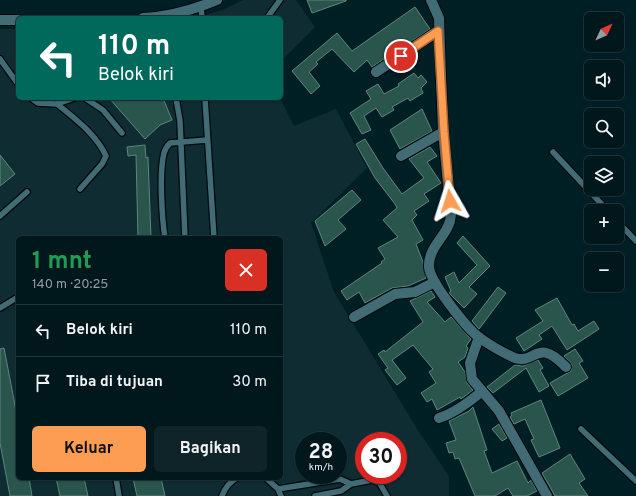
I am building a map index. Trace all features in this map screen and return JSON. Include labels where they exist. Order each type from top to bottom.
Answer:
[{"type":"street","points":[[171,16],[201,7],[217,0]]},
{"type":"street","points":[[435,2],[439,18],[438,31],[444,132],[452,215],[451,223],[433,248],[430,256],[429,268],[435,282],[453,308],[479,337],[516,358],[523,358],[540,352],[547,352],[556,356],[566,366]]},
{"type":"street","points":[[0,20],[16,20]]},
{"type":"street","points":[[376,72],[438,31]]},
{"type":"street","points":[[401,156],[444,132]]},
{"type":"street","points":[[354,317],[395,294],[415,292],[435,282]]},
{"type":"street","points":[[479,337],[470,363],[472,379],[500,411],[548,496]]},
{"type":"street","points":[[439,418],[468,403],[482,392]]},
{"type":"lane","points":[[269,16],[278,5],[280,0]]},
{"type":"lane","points":[[201,7],[202,16]]},
{"type":"lane","points":[[0,59],[16,81]]},
{"type":"lane","points":[[34,100],[38,102],[57,104],[68,100]]},
{"type":"lane","points":[[87,100],[103,110],[122,132]]},
{"type":"lane","points":[[176,100],[185,236]]},
{"type":"lane","points":[[206,100],[207,140],[214,236]]},
{"type":"lane","points":[[57,104],[82,124],[103,149],[106,156],[102,164],[80,189]]},
{"type":"lane","points":[[165,236],[162,190],[163,154],[170,143],[207,140]]},
{"type":"lane","points":[[553,152],[601,204]]},
{"type":"lane","points":[[0,216],[27,192]]},
{"type":"lane","points":[[624,228],[636,241]]},
{"type":"lane","points":[[0,308],[16,297]]},
{"type":"lane","points":[[581,429],[636,481]]},
{"type":"lane","points":[[278,489],[340,479],[351,484]]},
{"type":"lane","points":[[116,480],[119,496]]},
{"type":"lane","points":[[222,496],[225,488],[233,480]]},
{"type":"lane","points":[[268,480],[278,489],[281,496]]},
{"type":"lane","points":[[315,496],[341,491],[351,484],[372,480],[379,482],[387,496]]},
{"type":"shaded area","points":[[243,0],[296,0],[315,27],[283,59],[283,16],[202,16],[222,10]]},
{"type":"shaded area","points":[[0,29],[16,29],[16,100],[281,100],[294,126],[336,109],[367,168],[311,223],[334,292],[419,432],[449,476],[449,496],[0,496]]},
{"type":"building","points":[[307,0],[346,0],[346,1],[312,13]]},
{"type":"building","points":[[415,7],[430,29],[372,67],[367,60],[354,72],[332,49],[316,62],[318,64],[309,72],[320,86],[311,94],[292,71],[337,33],[352,51]]},
{"type":"building","points":[[414,73],[418,78],[421,75],[427,82],[421,88],[423,93],[410,101],[408,98],[392,107],[394,110],[382,117],[376,108],[364,116],[371,130],[362,134],[350,113],[371,99],[366,91],[378,84],[384,94],[399,86],[398,84]]},
{"type":"building","points":[[111,100],[164,100],[172,120],[160,125],[145,139]]},
{"type":"building","points":[[422,109],[432,131],[400,149],[390,130]]},
{"type":"building","points":[[365,139],[383,168],[402,194],[424,178],[409,159],[430,147],[437,156],[427,162],[441,183],[424,194],[429,201],[414,211],[417,215],[412,220],[423,240],[416,244],[423,262],[426,278],[408,286],[392,288],[365,303],[359,292],[347,300],[341,291],[382,263],[381,262],[385,259],[378,248],[398,237],[383,220],[397,208],[375,178],[356,144]]},
{"type":"building","points":[[145,145],[146,158],[148,157],[151,236],[138,236],[136,155],[128,156],[127,147]]},
{"type":"building","points":[[0,155],[15,174],[0,186]]},
{"type":"building","points":[[352,190],[361,200],[338,220],[346,229],[325,246],[315,221]]},
{"type":"building","points":[[463,236],[490,266],[469,287],[477,294],[464,308],[449,293],[451,291],[445,277],[454,272],[459,283],[477,265],[457,243]]},
{"type":"building","points":[[498,287],[506,293],[479,329],[472,321]]},
{"type":"building","points":[[431,291],[435,297],[427,302],[445,322],[451,317],[471,339],[466,346],[468,348],[465,357],[458,362],[465,372],[467,383],[473,390],[461,399],[460,397],[437,410],[432,399],[427,402],[421,393],[436,383],[429,372],[433,369],[413,345],[392,360],[406,378],[397,385],[385,370],[388,368],[378,354],[384,350],[385,352],[423,322],[410,301]]},
{"type":"building","points":[[557,298],[572,325],[574,324],[578,331],[594,321],[599,329],[567,350],[552,326],[539,335],[542,339],[524,351],[516,338],[543,321],[535,310]]},
{"type":"building","points":[[4,348],[16,411],[16,480],[29,480],[32,496],[10,496],[0,443],[0,349]]},
{"type":"building","points":[[575,349],[583,361],[579,363],[588,378],[558,396],[550,383],[571,371],[572,365],[564,356]]},
{"type":"building","points":[[538,360],[543,368],[540,370],[549,386],[539,392],[526,368],[493,393],[487,387],[515,365],[523,366]]},
{"type":"building","points":[[541,400],[560,448],[539,457],[531,440],[534,439],[525,419],[514,424],[510,417],[512,415],[511,413]]},
{"type":"building","points":[[473,407],[487,450],[484,451],[492,473],[517,461],[528,483],[531,480],[537,491],[527,496],[513,496],[508,488],[495,496],[475,496],[459,458],[455,459],[453,452],[449,453],[446,443],[456,440],[449,421],[469,411]]},
{"type":"building","points":[[499,424],[507,438],[502,441],[492,429]]},
{"type":"building","points":[[570,454],[585,479],[579,483],[588,496],[555,496],[542,473]]},
{"type":"building","points":[[56,480],[84,480],[88,496],[60,496]]},
{"type":"building","points":[[133,480],[161,480],[165,496],[137,496]]},
{"type":"route","points":[[401,56],[438,31],[450,201]]}]
